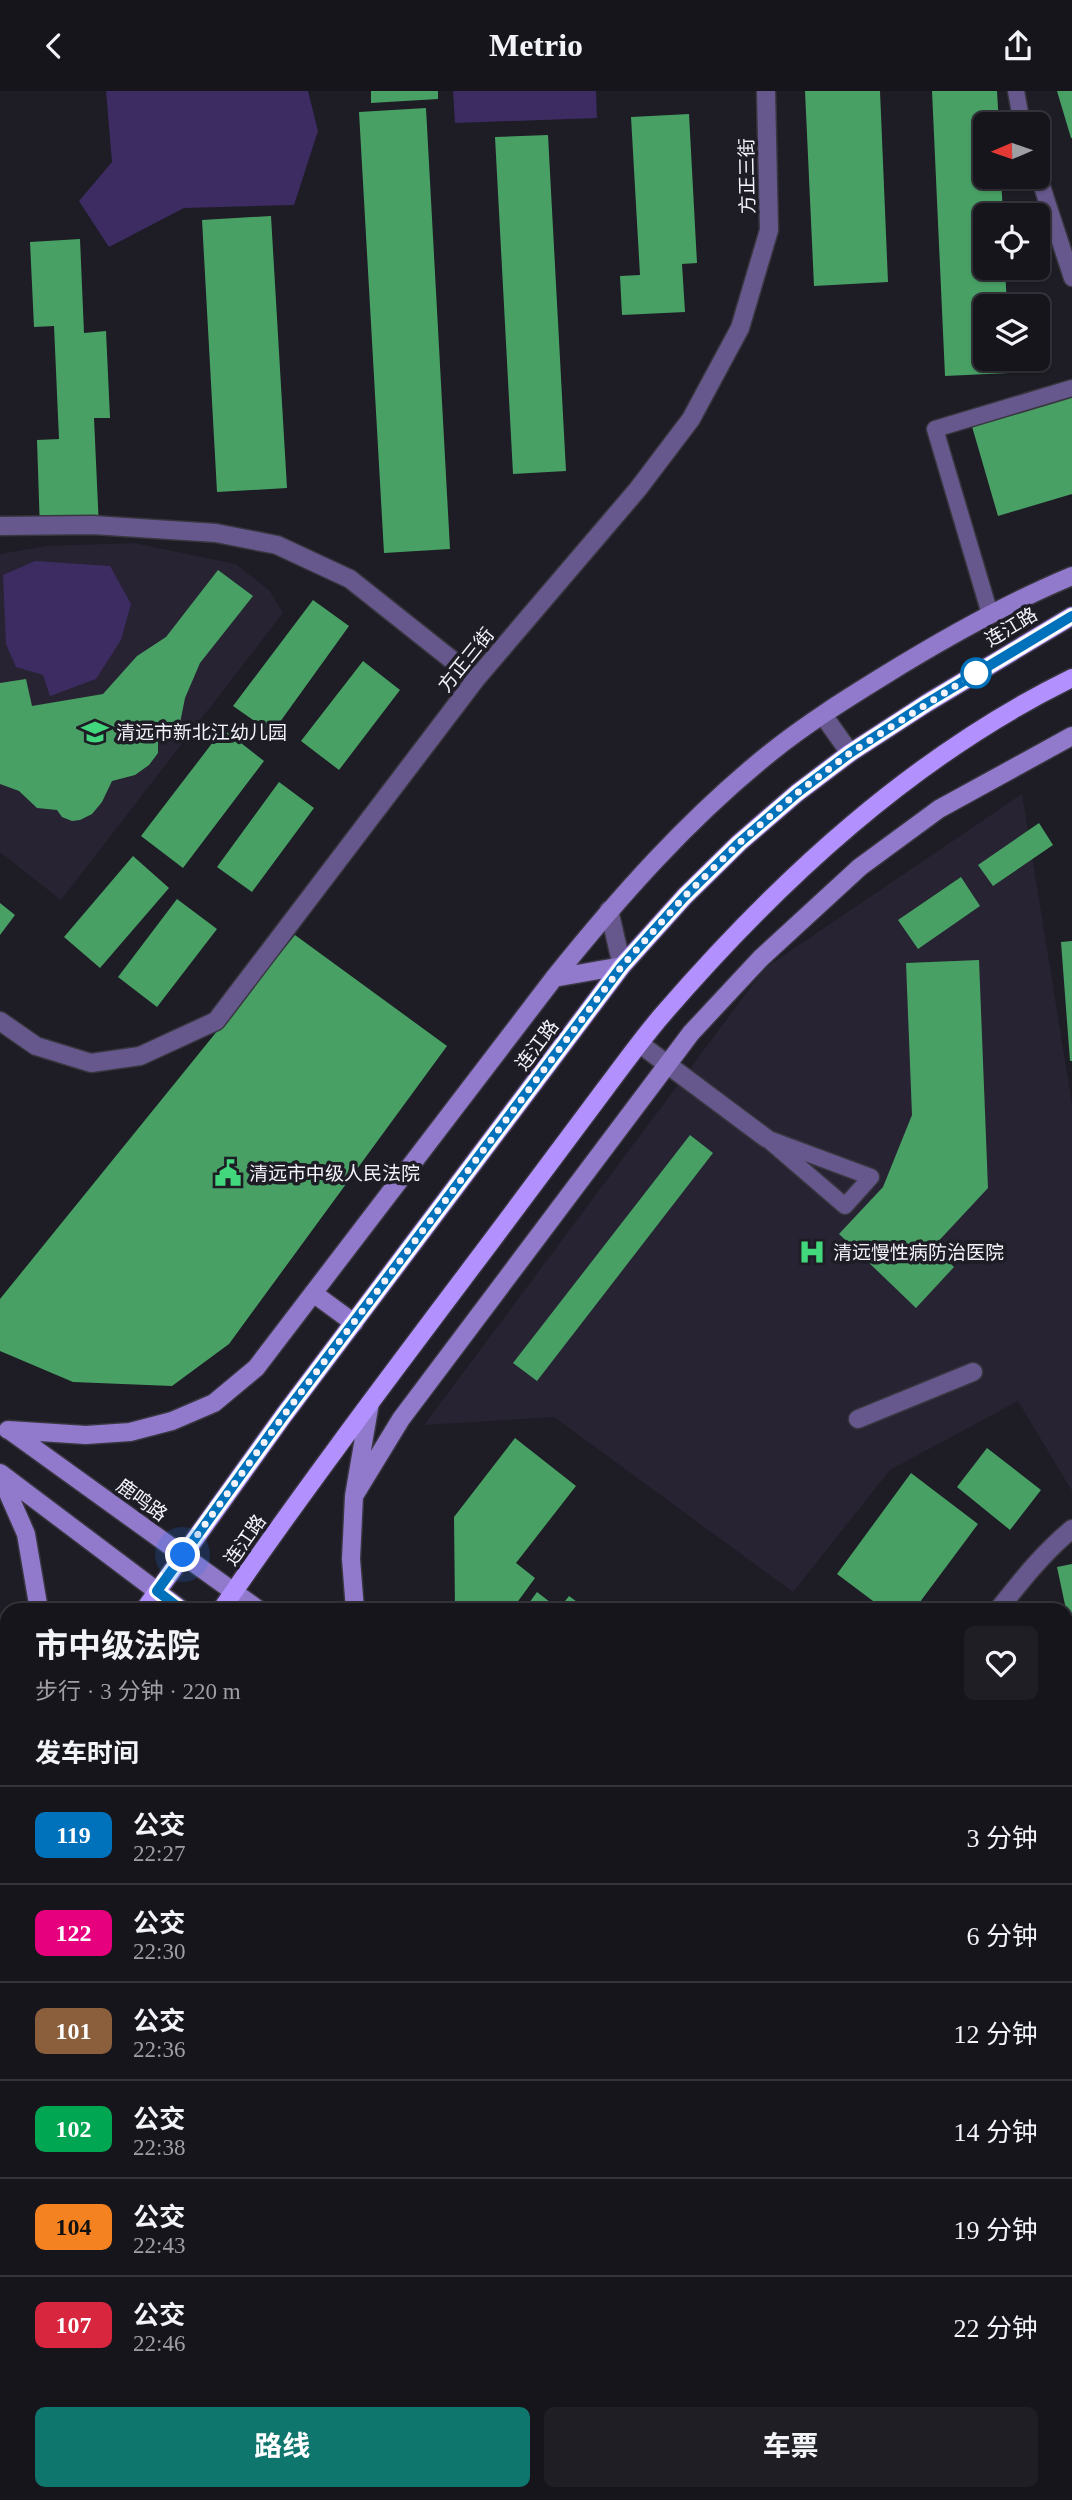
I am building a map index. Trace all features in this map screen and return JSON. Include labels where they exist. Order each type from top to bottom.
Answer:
[{"type":"main road","points":[[4,1427],[86,1435],[130,1431],[172,1421],[214,1403],[256,1368],[609,909],[711,805],[771,752],[911,659],[990,614],[1072,576]]},
{"type":"main road","name":"连江路","points":[[149,1603],[354,1323],[622,966],[685,896],[739,843],[797,793],[850,753],[938,696],[1072,616]]},
{"type":"main road","name":"连江路","points":[[226,1603],[370,1403],[640,1044],[662,1015],[720,951],[836,836],[963,741],[1033,697],[1072,678]]},
{"type":"main road","points":[[354,1496],[401,1419],[691,1033],[761,958],[860,867],[939,809],[1072,736]]},
{"type":"main road","points":[[554,978],[622,966]]},
{"type":"main road","points":[[313,1293],[354,1323]]},
{"type":"main road","points":[[354,1603],[351,1559],[354,1496],[370,1403]]},
{"type":"main road","name":"鹿鸣路","points":[[4,1427],[250,1603]]},
{"type":"main road","points":[[0,1473],[173,1603]]},
{"type":"main road","points":[[0,1473],[26,1534],[38,1603]]},
{"type":"street","name":"方正三街","points":[[0,1021],[36,1046],[91,1063],[140,1056],[216,1021],[476,679],[638,489],[691,419],[740,328],[769,230],[766,91]]},
{"type":"street","points":[[0,526],[93,525],[202,532],[277,545],[350,579],[476,679]]},
{"type":"street","points":[[823,715],[850,753]]},
{"type":"street","points":[[609,909],[622,966]]},
{"type":"street","points":[[640,1044],[766,1138]]},
{"type":"street","points":[[858,1419],[973,1372]]},
{"type":"street","points":[[1004,1603],[1055,1543],[1072,1529]]},
{"type":"lane","points":[[1016,91],[1020,112]]},
{"type":"lane","points":[[1043,189],[1072,278]]},
{"type":"lane","points":[[990,614],[935,429],[1072,388]]},
{"type":"lane","points":[[766,1138],[858,1172],[870,1177],[845,1206],[766,1138]]},
{"type":"shaded area","points":[[106,91],[308,91],[318,131],[294,205],[184,208],[109,247],[79,201],[112,162]]},
{"type":"shaded area","points":[[453,91],[596,91],[597,118],[455,123]]},
{"type":"shaded area","name":"清远市新北江幼儿园","points":[[134,543],[236,564],[270,591],[283,613],[61,900],[0,852],[0,554],[46,546]]},
{"type":"shaded area","points":[[35,561],[110,566],[131,604],[121,640],[96,679],[50,696],[43,675],[16,667],[6,644],[3,575]]},
{"type":"shaded area","name":"清远慢性病防治医院","points":[[1022,794],[1072,1104],[1072,1491],[1018,1401],[890,1470],[793,1592],[554,1417],[424,1425],[765,968]]},
{"type":"building","points":[[371,91],[438,91],[438,99],[371,103]]},
{"type":"building","points":[[805,91],[880,91],[888,282],[814,286]]},
{"type":"building","points":[[932,91],[997,91],[998,112],[973,112],[973,189],[1002,189],[1002,203],[973,203],[973,280],[1006,280],[1006,294],[973,294],[973,371],[1009,373],[945,376]]},
{"type":"building","points":[[1057,91],[1072,91],[1072,138],[1071,138]]},
{"type":"building","points":[[426,108],[450,549],[384,553],[359,112]]},
{"type":"building","points":[[689,114],[697,263],[682,264],[685,312],[622,315],[620,276],[640,275],[631,117]]},
{"type":"building","points":[[548,135],[566,471],[513,474],[495,137]]},
{"type":"building","points":[[271,216],[287,488],[217,492],[202,220]]},
{"type":"building","points":[[80,239],[84,333],[106,331],[110,418],[94,418],[99,528],[40,530],[37,440],[59,439],[54,326],[34,327],[30,242]]},
{"type":"building","points":[[1072,394],[1072,494],[998,516],[971,423]]},
{"type":"building","points":[[218,570],[253,596],[200,663],[185,698],[180,723],[169,731],[158,731],[158,753],[149,765],[135,775],[112,781],[102,802],[92,814],[80,820],[72,821],[62,817],[57,810],[37,808],[19,791],[0,784],[0,683],[26,679],[32,706],[103,694],[137,656],[166,637]]},
{"type":"building","points":[[313,600],[349,626],[272,733],[233,706]]},
{"type":"building","points":[[363,661],[400,690],[339,770],[301,741]]},
{"type":"building","points":[[223,729],[264,761],[183,868],[141,836]]},
{"type":"building","points":[[279,782],[314,808],[252,892],[217,867]]},
{"type":"building","points":[[1039,823],[1053,845],[993,886],[978,865]]},
{"type":"building","points":[[133,856],[169,888],[100,968],[64,937]]},
{"type":"building","points":[[961,877],[980,906],[918,949],[898,920]]},
{"type":"building","points":[[177,899],[217,929],[157,1007],[118,977]]},
{"type":"building","points":[[0,903],[15,915],[0,935]]},
{"type":"building","name":"清远市中级人民法院","points":[[295,935],[447,1046],[229,1344],[172,1386],[73,1382],[0,1351],[0,1299]]},
{"type":"building","points":[[1072,941],[1072,1061],[1070,1061],[1061,942]]},
{"type":"building","points":[[979,960],[988,1188],[933,1247],[954,1267],[916,1308],[839,1234],[883,1187],[912,1115],[906,963]]},
{"type":"building","points":[[690,1135],[713,1153],[537,1381],[513,1363]]},
{"type":"building","points":[[515,1438],[576,1486],[516,1563],[535,1578],[517,1603],[455,1603],[454,1517]]},
{"type":"building","points":[[987,1448],[1041,1490],[1010,1530],[957,1487]]},
{"type":"building","points":[[911,1473],[978,1524],[919,1603],[876,1603],[837,1574]]},
{"type":"building","points":[[1072,1564],[1072,1603],[1065,1603],[1057,1567]]},
{"type":"building","points":[[537,1592],[551,1603],[529,1603]]},
{"type":"building","points":[[569,1596],[578,1603],[564,1603]]},
{"type":"bus line","name":"119","points":[[173,1603],[157,1591],[284,1415],[622,966],[685,896],[739,843],[797,793],[850,753],[927,703],[1072,616]]},
{"type":"place","name":"清远市新北江幼儿园","points":[[95,732]]},
{"type":"place","name":"清远市中级人民法院","points":[[228,1173]]},
{"type":"place","name":"清远慢性病防治医院","points":[[812,1252]]},
{"type":"route","points":[[183,1555],[284,1415],[622,966],[685,896],[739,843],[797,793],[850,753],[976,673]]}]
